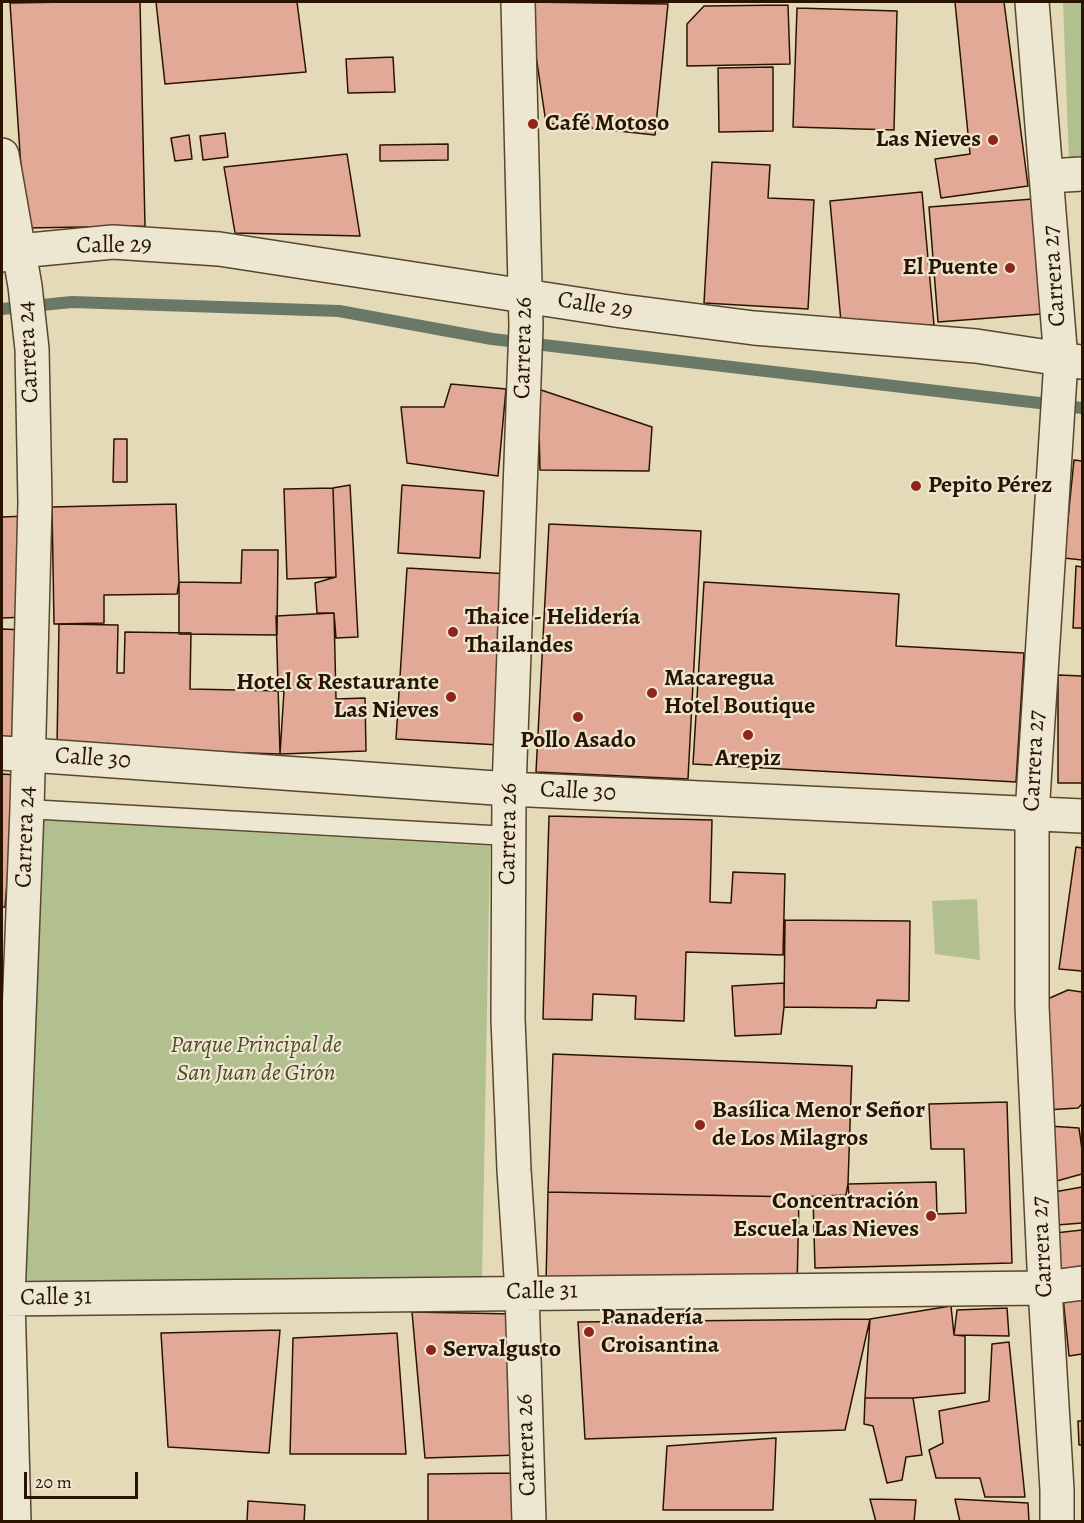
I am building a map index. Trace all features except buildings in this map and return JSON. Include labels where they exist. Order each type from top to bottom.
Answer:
[{"type":"street","name":"Carrera 26","points":[[518,2],[526,310],[509,789],[508,1019],[522,1292],[530,1521]]},
{"type":"street","name":"Carrera 27","points":[[1032,2],[1068,368],[1057,438],[1032,814],[1032,1006],[1045,1288],[1058,1490],[1057,1521]]},
{"type":"street","name":"Carrera 24","points":[[2,155],[10,253],[25,286],[32,349],[35,503],[15,754],[27,809],[5,1298],[15,1521]]},
{"type":"street","points":[[1048,176],[1083,174]]},
{"type":"street","name":"Calle 29","points":[[10,253],[113,242],[219,249],[526,310],[622,310],[754,328],[976,346],[1068,368]]},
{"type":"street","name":"Calle 30","points":[[15,754],[509,789],[1083,816]]},
{"type":"street","name":"Calle 31","points":[[5,1298],[1045,1288],[1083,1284]]},
{"type":"lane","points":[[27,809],[508,836]]},
{"type":"green space","points":[[1063,2],[1082,2],[1082,161],[1069,162]]},
{"type":"green space","name":"Parque Principal de San Juan de Girón","points":[[38,820],[490,846],[482,1282],[20,1290]]},
{"type":"green space","points":[[977,899],[980,960],[935,954],[932,901]]},
{"type":"waterway","points":[[2,309],[72,302],[339,311],[492,339],[1082,408]]},
{"type":"place","name":"Café Motoso","points":[[533,124]]},
{"type":"place","name":"Las Nieves","points":[[993,140]]},
{"type":"place","name":"El Puente","points":[[1010,268]]},
{"type":"place","name":"Pepito Pérez","points":[[916,486]]},
{"type":"place","name":"Thaice - Helidería Thailandes","points":[[453,632]]},
{"type":"place","name":"Macaregua Hotel Boutique","points":[[652,693]]},
{"type":"place","name":"Hotel & Restaurante Las Nieves","points":[[451,697]]},
{"type":"place","name":"Pollo Asado","points":[[578,717]]},
{"type":"place","name":"Arepiz","points":[[748,735]]},
{"type":"place","name":"Basílica Menor Señor de Los Milagros","points":[[700,1125]]},
{"type":"place","name":"Concentración Escuela Las Nieves","points":[[931,1216]]},
{"type":"place","name":"Panadería Croisantina","points":[[589,1332]]},
{"type":"place","name":"Servalgusto","points":[[431,1350]]}]
